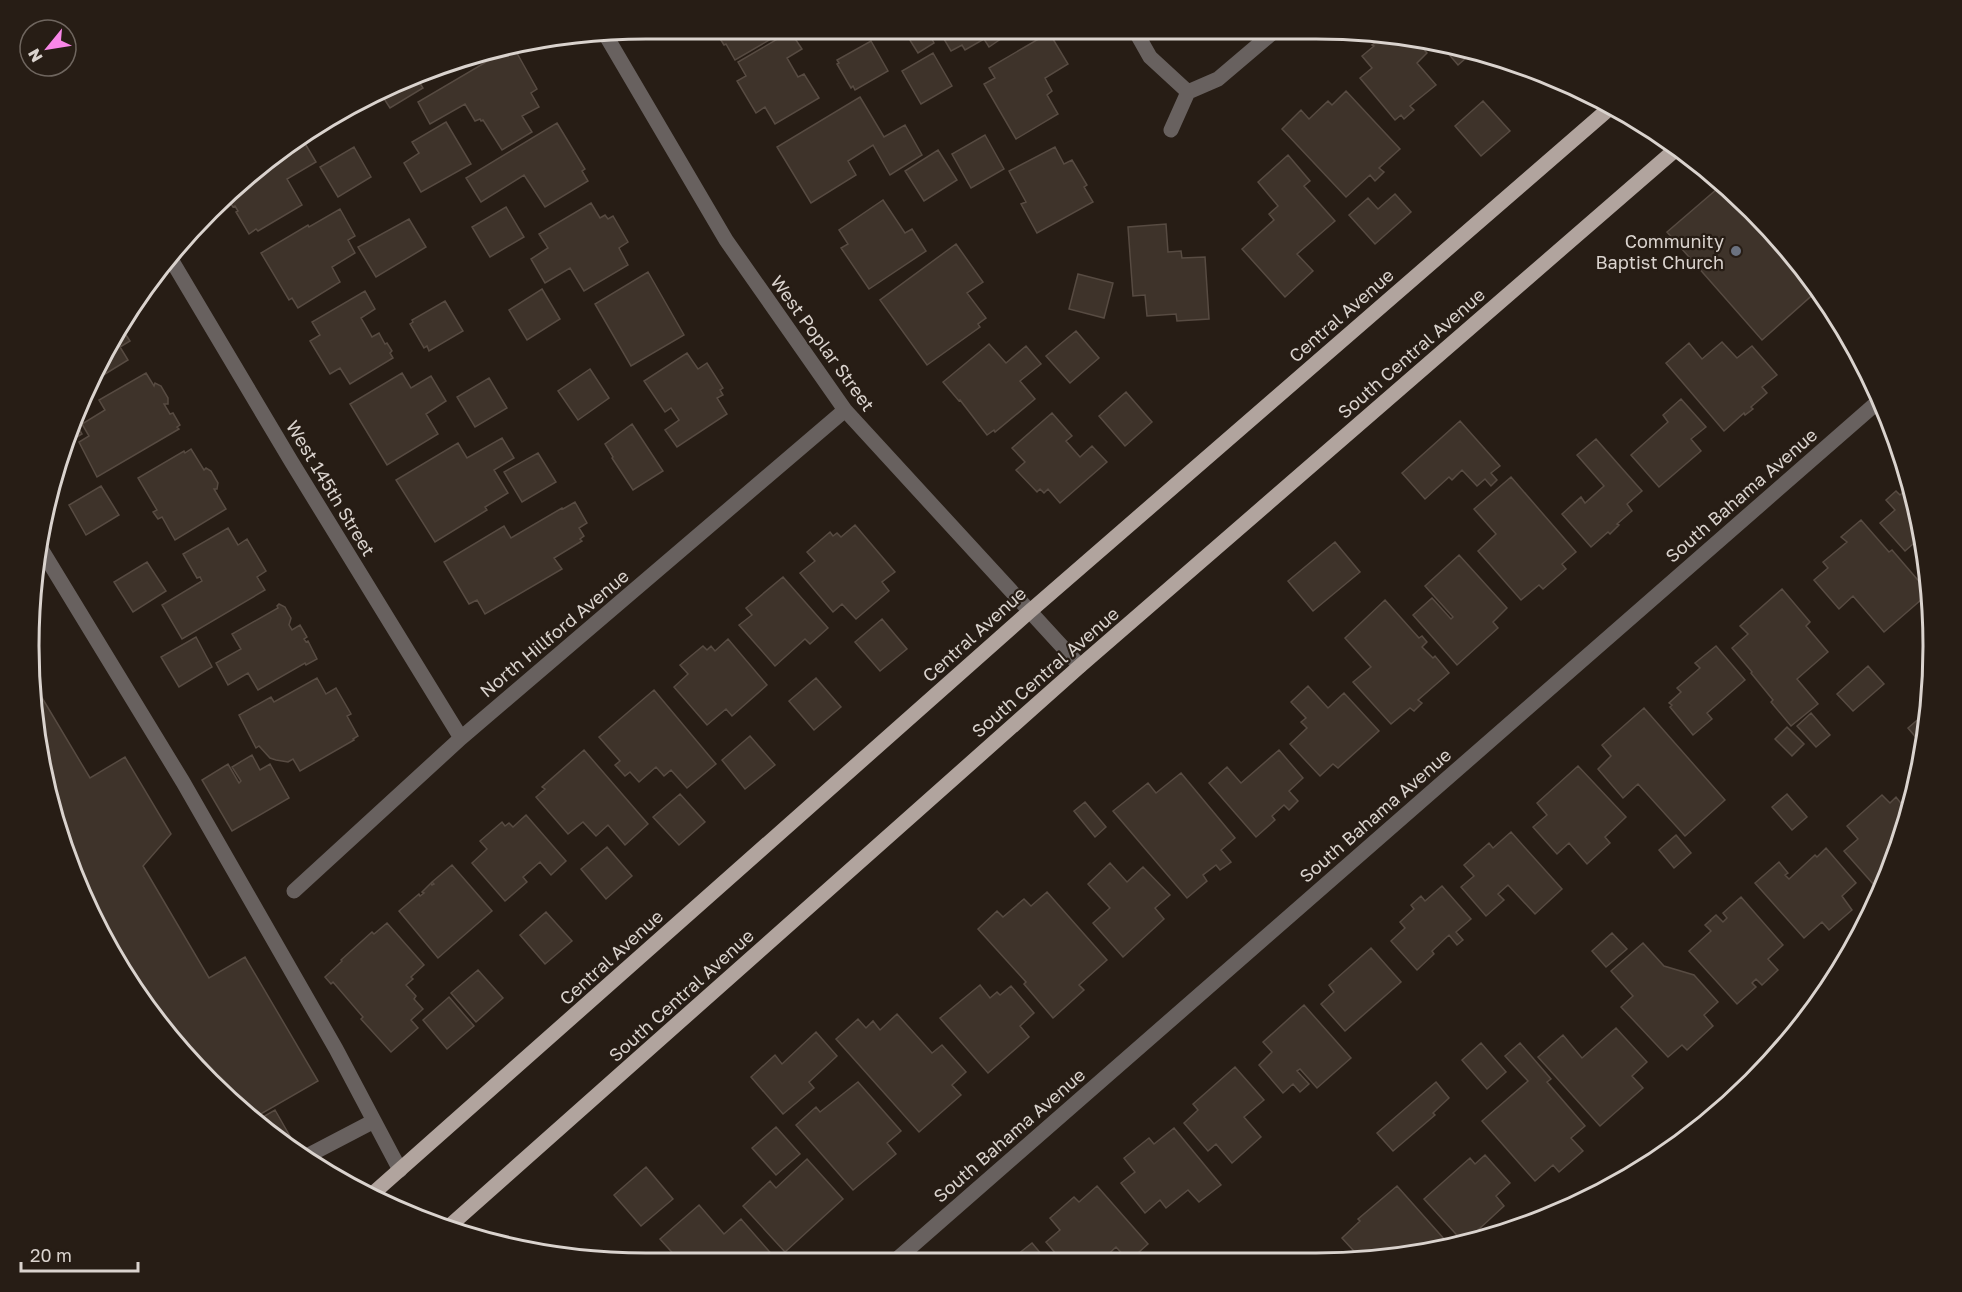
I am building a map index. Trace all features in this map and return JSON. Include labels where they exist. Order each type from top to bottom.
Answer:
[{"type":"main road","name":"Central Avenue","points":[[377,1190],[1029,612],[1605,112]]},
{"type":"main road","name":"South Central Avenue","points":[[454,1222],[1080,666],[1671,154]]},
{"type":"street","points":[[1140,39],[1150,57],[1188,92]]},
{"type":"street","points":[[1171,130],[1188,92],[1218,79],[1265,39]]},
{"type":"street","name":"West Poplar Street","points":[[608,40],[726,240],[845,410],[1080,666]]},
{"type":"street","name":"West 145th Street","points":[[174,264],[461,738]]},
{"type":"street","name":"South Bahama Avenue","points":[[904,1253],[1873,406]]},
{"type":"street","name":"North Hillford Avenue","points":[[294,891],[461,738],[845,410]]},
{"type":"street","points":[[46,557],[183,782],[336,1049],[400,1170]]},
{"type":"street","points":[[312,1153],[374,1121]]},
{"type":"building","points":[[720,39],[771,39],[735,60],[726,44],[724,45]]},
{"type":"building","points":[[777,39],[795,39],[802,49],[787,58],[798,77],[804,74],[819,98],[775,124],[765,107],[756,113],[737,81],[746,76],[738,62]]},
{"type":"building","points":[[909,39],[932,39],[934,43],[918,53]]},
{"type":"building","points":[[944,39],[984,39],[965,50],[962,45],[951,51]]},
{"type":"building","points":[[984,39],[1001,39],[989,47]]},
{"type":"building","points":[[1038,39],[1053,39],[1068,64],[1045,78],[1052,91],[1047,95],[1058,114],[1016,139],[984,84],[995,78],[989,68]]},
{"type":"building","points":[[871,41],[888,71],[855,90],[853,86],[851,88],[837,60]]},
{"type":"building","points":[[1376,42],[1395,44],[1424,49],[1427,53],[1417,63],[1436,85],[1410,106],[1414,110],[1404,119],[1401,115],[1395,120],[1360,78],[1372,68],[1362,56],[1374,46],[1372,45]]},
{"type":"building","points":[[517,53],[537,89],[531,93],[539,107],[522,116],[532,132],[502,150],[483,120],[475,121],[465,104],[430,124],[418,102],[489,60]]},
{"type":"building","points":[[933,53],[952,86],[921,104],[902,71]]},
{"type":"building","points":[[1449,54],[1466,58],[1458,65]]},
{"type":"building","points":[[420,83],[423,88],[390,108],[384,99]]},
{"type":"building","points":[[1346,91],[1400,149],[1379,168],[1384,172],[1375,181],[1370,175],[1346,197],[1282,129],[1301,110],[1309,119],[1328,101],[1332,105]]},
{"type":"building","points":[[860,97],[884,137],[905,125],[922,155],[890,175],[873,145],[848,161],[856,175],[811,203],[777,147]]},
{"type":"building","points":[[1483,101],[1510,131],[1481,156],[1455,126]]},
{"type":"building","points":[[446,122],[471,164],[421,192],[404,163],[419,153],[412,142]]},
{"type":"building","points":[[557,123],[585,169],[582,171],[588,181],[545,207],[524,175],[481,202],[466,178]]},
{"type":"building","points":[[985,135],[1004,169],[971,188],[952,154]]},
{"type":"building","points":[[305,144],[316,162],[287,179],[302,205],[249,234],[236,212],[238,211],[235,206],[231,204],[246,190],[276,164]]},
{"type":"building","points":[[354,147],[371,177],[338,197],[320,167]]},
{"type":"building","points":[[1055,147],[1064,164],[1072,160],[1087,185],[1084,187],[1093,202],[1037,233],[1021,204],[1026,202],[1009,171]]},
{"type":"building","points":[[938,150],[957,180],[924,201],[905,171]]},
{"type":"building","points":[[1288,155],[1310,181],[1304,186],[1335,221],[1297,254],[1313,271],[1285,297],[1242,249],[1274,220],[1269,214],[1278,206],[1258,182]]},
{"type":"building","name":"Community Baptist Church","points":[[1716,190],[1772,246],[1812,296],[1762,340],[1667,232]]},
{"type":"building","points":[[1395,194],[1411,212],[1375,244],[1349,215],[1368,198],[1378,209]]},
{"type":"building","points":[[883,200],[905,233],[912,229],[926,251],[869,289],[841,248],[848,244],[839,230]]},
{"type":"building","points":[[591,203],[600,218],[605,215],[608,219],[613,216],[628,242],[619,248],[628,265],[584,291],[570,268],[545,283],[531,259],[548,248],[539,234]]},
{"type":"building","points":[[506,207],[524,237],[490,257],[472,227]]},
{"type":"building","points":[[340,209],[355,236],[348,240],[355,253],[332,267],[340,282],[298,308],[292,298],[289,300],[261,253]]},
{"type":"building","points":[[409,219],[426,247],[376,277],[358,247]]},
{"type":"building","points":[[1166,224],[1168,252],[1181,251],[1182,258],[1205,257],[1209,319],[1177,321],[1176,314],[1147,316],[1145,295],[1133,296],[1128,227]]},
{"type":"building","points":[[956,244],[983,282],[967,293],[986,318],[978,324],[980,327],[927,365],[880,300]]},
{"type":"building","points":[[648,272],[684,335],[631,366],[595,304]]},
{"type":"building","points":[[1078,274],[1113,283],[1104,318],[1069,309]]},
{"type":"building","points":[[542,289],[560,319],[527,340],[509,310]]},
{"type":"building","points":[[365,291],[375,309],[361,318],[372,337],[379,333],[385,344],[387,343],[393,358],[350,384],[340,368],[330,374],[310,341],[320,335],[312,322]]},
{"type":"building","points":[[445,301],[463,331],[429,351],[427,346],[424,348],[410,324],[412,320]]},
{"type":"building","points":[[1076,331],[1099,358],[1070,383],[1046,356]]},
{"type":"building","points":[[125,334],[130,341],[120,347],[128,360],[104,375]]},
{"type":"building","points":[[1722,342],[1737,358],[1752,346],[1777,375],[1762,387],[1767,393],[1751,407],[1753,409],[1745,415],[1744,413],[1724,431],[1666,363],[1689,343],[1702,359]]},
{"type":"building","points":[[989,344],[1006,363],[1026,346],[1041,364],[1020,381],[1035,399],[995,432],[994,430],[987,435],[943,382]]},
{"type":"building","points":[[687,353],[698,369],[707,363],[723,388],[720,390],[723,395],[717,398],[727,414],[677,447],[665,430],[679,420],[671,408],[665,412],[644,381]]},
{"type":"building","points":[[590,369],[609,398],[578,420],[558,391]]},
{"type":"building","points":[[146,373],[154,386],[155,383],[161,386],[168,398],[168,404],[164,404],[170,414],[173,413],[180,425],[177,427],[179,429],[97,477],[79,442],[89,436],[82,424],[105,410],[99,400]]},
{"type":"building","points":[[402,373],[411,388],[431,376],[446,401],[426,414],[438,434],[387,465],[350,404]]},
{"type":"building","points":[[489,378],[507,408],[475,427],[457,397]]},
{"type":"building","points":[[1126,392],[1152,422],[1125,446],[1099,416]]},
{"type":"building","points":[[1681,399],[1706,427],[1691,439],[1701,451],[1659,487],[1631,455],[1668,422],[1663,415]]},
{"type":"building","points":[[1052,413],[1072,436],[1066,441],[1080,457],[1092,446],[1107,462],[1060,503],[1048,489],[1044,493],[1040,489],[1037,492],[1016,470],[1025,462],[1012,448]]},
{"type":"building","points":[[1460,421],[1500,466],[1491,473],[1497,480],[1491,486],[1485,479],[1477,486],[1462,470],[1452,480],[1449,477],[1425,499],[1402,473]]},
{"type":"building","points":[[632,424],[663,471],[633,490],[605,444]]},
{"type":"building","points":[[502,438],[514,458],[494,470],[508,493],[485,507],[487,510],[435,542],[396,480],[458,443],[467,458]]},
{"type":"building","points":[[1596,439],[1642,491],[1627,504],[1632,511],[1617,524],[1619,525],[1610,534],[1608,532],[1591,547],[1562,514],[1581,497],[1585,503],[1604,486],[1577,455]]},
{"type":"building","points":[[191,449],[204,470],[206,468],[211,471],[218,483],[217,489],[214,489],[226,509],[175,540],[162,517],[158,519],[153,512],[157,510],[138,478]]},
{"type":"building","points":[[538,453],[556,482],[522,502],[504,472]]},
{"type":"building","points":[[1511,477],[1576,552],[1562,564],[1566,569],[1543,589],[1539,585],[1521,600],[1478,551],[1496,534],[1474,509]]},
{"type":"building","points":[[101,486],[119,515],[86,535],[69,505]]},
{"type":"building","points":[[1896,491],[1900,495],[1903,492],[1914,543],[1905,551],[1880,523],[1895,510],[1886,500]]},
{"type":"building","points":[[575,502],[587,523],[579,528],[584,536],[580,539],[582,541],[554,558],[562,569],[485,614],[477,600],[469,604],[444,562],[504,526],[511,538]]},
{"type":"building","points":[[1861,520],[1889,552],[1892,550],[1920,582],[1921,600],[1884,632],[1853,596],[1839,609],[1814,580],[1828,568],[1823,562],[1847,542],[1841,537]]},
{"type":"building","points":[[855,525],[895,572],[882,582],[889,591],[856,619],[842,604],[833,612],[800,573],[815,561],[807,552],[830,532],[833,536],[837,533],[841,537]]},
{"type":"building","points":[[228,528],[238,545],[247,539],[266,571],[257,577],[265,590],[182,639],[162,605],[202,581],[200,577],[197,578],[183,554]]},
{"type":"building","points":[[1335,542],[1360,572],[1313,611],[1288,581]]},
{"type":"building","points":[[1459,555],[1507,608],[1493,622],[1498,628],[1457,665],[1413,615],[1432,598],[1451,619],[1453,617],[1425,586]]},
{"type":"building","points":[[147,562],[166,591],[133,612],[114,582]]},
{"type":"building","points":[[783,577],[828,628],[810,644],[805,639],[775,666],[739,625],[752,615],[746,608]]},
{"type":"building","points":[[1782,589],[1810,622],[1806,626],[1828,652],[1797,679],[1818,704],[1791,726],[1732,648],[1748,634],[1740,626]]},
{"type":"building","points":[[1385,600],[1419,638],[1422,636],[1427,642],[1422,647],[1433,658],[1435,656],[1449,673],[1418,700],[1422,703],[1414,711],[1410,708],[1391,724],[1353,682],[1371,667],[1345,638]]},
{"type":"building","points":[[279,604],[285,607],[291,618],[289,625],[292,630],[300,625],[307,637],[304,639],[308,641],[317,659],[306,665],[305,663],[258,690],[248,673],[228,685],[216,663],[241,649],[232,634],[278,608]]},
{"type":"building","points":[[882,619],[907,649],[880,671],[855,642]]},
{"type":"building","points":[[196,637],[212,667],[179,687],[161,657]]},
{"type":"building","points":[[728,639],[767,685],[732,716],[726,709],[707,725],[674,687],[688,674],[680,665],[703,646],[707,650],[711,646],[715,651]]},
{"type":"building","points":[[1716,646],[1745,680],[1707,713],[1712,719],[1693,735],[1669,703],[1681,692],[1677,688],[1700,668],[1695,663]]},
{"type":"building","points":[[1868,666],[1884,684],[1853,711],[1837,694]]},
{"type":"building","points":[[317,678],[326,694],[336,688],[351,714],[347,716],[358,736],[300,771],[293,759],[288,762],[276,760],[270,758],[259,746],[256,748],[239,715],[271,697],[274,702]]},
{"type":"building","points":[[816,678],[841,707],[814,730],[789,701]]},
{"type":"building","points":[[1308,686],[1328,708],[1344,693],[1379,731],[1338,768],[1333,764],[1320,776],[1290,744],[1307,728],[1301,722],[1306,718],[1291,702]]},
{"type":"building","points":[[654,690],[716,764],[687,788],[671,770],[664,776],[656,767],[639,782],[630,772],[625,776],[615,765],[620,761],[599,737]]},
{"type":"building","points":[[41,696],[90,778],[125,757],[171,834],[143,866],[209,978],[245,957],[318,1081],[260,1114],[217,1075],[164,1016],[120,950],[85,878],[60,803],[44,725]]},
{"type":"building","points":[[1644,708],[1725,800],[1685,836],[1638,784],[1623,798],[1598,769],[1611,756],[1602,745]]},
{"type":"building","points":[[1811,713],[1830,735],[1816,747],[1797,726]]},
{"type":"building","points":[[1919,719],[1916,737],[1908,728]]},
{"type":"building","points":[[1787,727],[1804,744],[1792,756],[1775,739]]},
{"type":"building","points":[[750,736],[775,765],[745,789],[722,760]]},
{"type":"building","points":[[584,750],[648,824],[625,845],[608,825],[596,836],[583,822],[568,834],[536,797],[545,789],[542,787]]},
{"type":"building","points":[[1279,750],[1303,778],[1289,791],[1298,801],[1289,810],[1284,805],[1272,816],[1275,820],[1256,837],[1209,783],[1227,767],[1241,783]]},
{"type":"building","points":[[252,755],[260,770],[270,764],[289,798],[232,831],[202,780],[228,764],[239,783],[241,781],[232,767]]},
{"type":"building","points":[[1578,766],[1626,817],[1605,837],[1610,843],[1587,864],[1569,843],[1557,854],[1533,827],[1547,815],[1537,803]]},
{"type":"building","points":[[1181,773],[1235,838],[1221,850],[1231,862],[1220,870],[1216,865],[1203,875],[1207,881],[1187,898],[1113,811],[1148,783],[1156,793]]},
{"type":"building","points":[[680,794],[705,822],[679,845],[653,817]]},
{"type":"building","points":[[1787,794],[1807,817],[1792,830],[1772,807]]},
{"type":"building","points":[[1882,795],[1890,803],[1896,797],[1902,804],[1891,841],[1874,885],[1844,851],[1858,839],[1847,826]]},
{"type":"building","points":[[1085,802],[1106,827],[1095,837],[1074,811]]},
{"type":"building","points":[[526,815],[566,861],[551,875],[540,862],[523,877],[527,882],[505,901],[472,863],[487,849],[480,841],[502,822],[505,826],[509,823],[513,827]]},
{"type":"building","points":[[1511,832],[1562,889],[1535,914],[1508,885],[1498,894],[1504,900],[1486,916],[1461,887],[1474,876],[1464,865],[1489,843],[1493,848]]},
{"type":"building","points":[[1676,835],[1691,853],[1674,868],[1659,850]]},
{"type":"building","points":[[607,847],[632,876],[606,899],[581,869]]},
{"type":"building","points":[[1826,848],[1856,883],[1842,896],[1852,910],[1829,930],[1822,922],[1804,938],[1755,883],[1779,862],[1788,873],[1785,875],[1789,879]]},
{"type":"building","points":[[1110,863],[1127,882],[1143,867],[1170,895],[1155,908],[1164,919],[1123,957],[1093,923],[1110,908],[1088,884]]},
{"type":"building","points":[[452,865],[492,911],[438,958],[399,911],[419,894],[420,896],[424,893],[422,892],[431,883],[434,884],[432,882]]},
{"type":"building","points":[[1442,886],[1471,919],[1456,932],[1463,940],[1457,945],[1449,935],[1417,970],[1391,941],[1405,928],[1400,922],[1414,909],[1411,905],[1421,896],[1425,901]]},
{"type":"building","points":[[1047,892],[1107,960],[1079,985],[1084,990],[1053,1018],[1024,984],[1026,982],[978,929],[997,911],[1003,917],[1024,899],[1031,906]]},
{"type":"building","points":[[1741,897],[1783,945],[1768,959],[1778,970],[1762,985],[1756,979],[1752,983],[1756,987],[1737,1004],[1689,951],[1711,931],[1705,925],[1716,915],[1723,922],[1727,918],[1723,913]]},
{"type":"building","points":[[546,912],[572,941],[545,964],[520,935]]},
{"type":"building","points":[[387,923],[424,965],[406,985],[416,996],[414,999],[423,1009],[411,1020],[418,1028],[391,1052],[361,1019],[363,1017],[333,982],[331,984],[325,977],[372,932],[374,934]]},
{"type":"building","points":[[1612,933],[1627,949],[1606,967],[1592,951]]},
{"type":"building","points":[[1643,943],[1664,966],[1694,975],[1718,1002],[1704,1015],[1713,1026],[1687,1050],[1682,1045],[1668,1057],[1621,1007],[1633,996],[1611,971]]},
{"type":"building","points":[[1371,948],[1401,982],[1345,1031],[1321,1004],[1334,992],[1329,985]]},
{"type":"building","points":[[478,970],[503,998],[476,1022],[451,993]]},
{"type":"building","points":[[980,985],[990,998],[997,992],[1000,995],[1011,986],[1034,1013],[1020,1026],[1029,1037],[988,1073],[940,1018]]},
{"type":"building","points":[[449,997],[474,1026],[447,1049],[423,1020]]},
{"type":"building","points":[[1304,1005],[1351,1058],[1317,1088],[1300,1069],[1297,1071],[1309,1084],[1300,1092],[1293,1084],[1283,1093],[1259,1065],[1272,1052],[1263,1042]]},
{"type":"building","points":[[897,1014],[932,1053],[942,1045],[966,1072],[952,1085],[961,1095],[919,1132],[836,1039],[858,1019],[866,1028],[873,1021],[880,1030]]},
{"type":"building","points":[[1616,1028],[1647,1062],[1632,1076],[1643,1088],[1600,1126],[1538,1057],[1563,1035],[1582,1058]]},
{"type":"building","points":[[816,1032],[837,1056],[809,1082],[814,1088],[783,1114],[751,1077],[775,1055],[782,1064]]},
{"type":"building","points":[[1481,1043],[1506,1072],[1487,1089],[1462,1060]]},
{"type":"building","points":[[1520,1043],[1551,1079],[1547,1082],[1585,1126],[1571,1138],[1583,1151],[1559,1172],[1553,1165],[1535,1181],[1482,1121],[1528,1081],[1505,1056]]},
{"type":"building","points":[[1235,1067],[1264,1100],[1244,1117],[1261,1137],[1232,1163],[1216,1144],[1208,1151],[1184,1123],[1198,1110],[1193,1104]]},
{"type":"building","points":[[858,1082],[901,1131],[887,1143],[896,1154],[853,1190],[796,1125],[816,1107],[820,1112]]},
{"type":"building","points":[[1436,1082],[1449,1098],[1433,1113],[1435,1115],[1393,1151],[1377,1133]]},
{"type":"building","points":[[275,1110],[291,1138],[276,1128],[263,1117]]},
{"type":"building","points":[[776,1127],[800,1154],[776,1175],[752,1148]]},
{"type":"building","points":[[1174,1128],[1221,1185],[1199,1202],[1188,1190],[1166,1208],[1160,1200],[1145,1213],[1121,1183],[1135,1172],[1124,1158],[1149,1138],[1154,1144]]},
{"type":"building","points":[[1485,1155],[1510,1183],[1496,1196],[1504,1206],[1477,1231],[1457,1236],[1424,1199],[1470,1158],[1475,1164]]},
{"type":"building","points":[[807,1159],[843,1199],[785,1252],[743,1206],[770,1181],[776,1188]]},
{"type":"building","points":[[646,1167],[673,1199],[641,1226],[614,1195]]},
{"type":"building","points":[[1097,1186],[1148,1244],[1138,1253],[1122,1253],[1116,1247],[1110,1253],[1055,1253],[1046,1242],[1060,1230],[1050,1218],[1074,1197],[1079,1202]]},
{"type":"building","points":[[1397,1186],[1444,1239],[1395,1248],[1355,1252],[1342,1238],[1360,1221],[1358,1219]]},
{"type":"building","points":[[699,1205],[724,1234],[741,1219],[771,1253],[673,1253],[660,1239]]},
{"type":"building","points":[[1032,1243],[1040,1253],[1019,1253]]},
{"type":"place","name":"Community Baptist Church","points":[[1736,251]]}]
